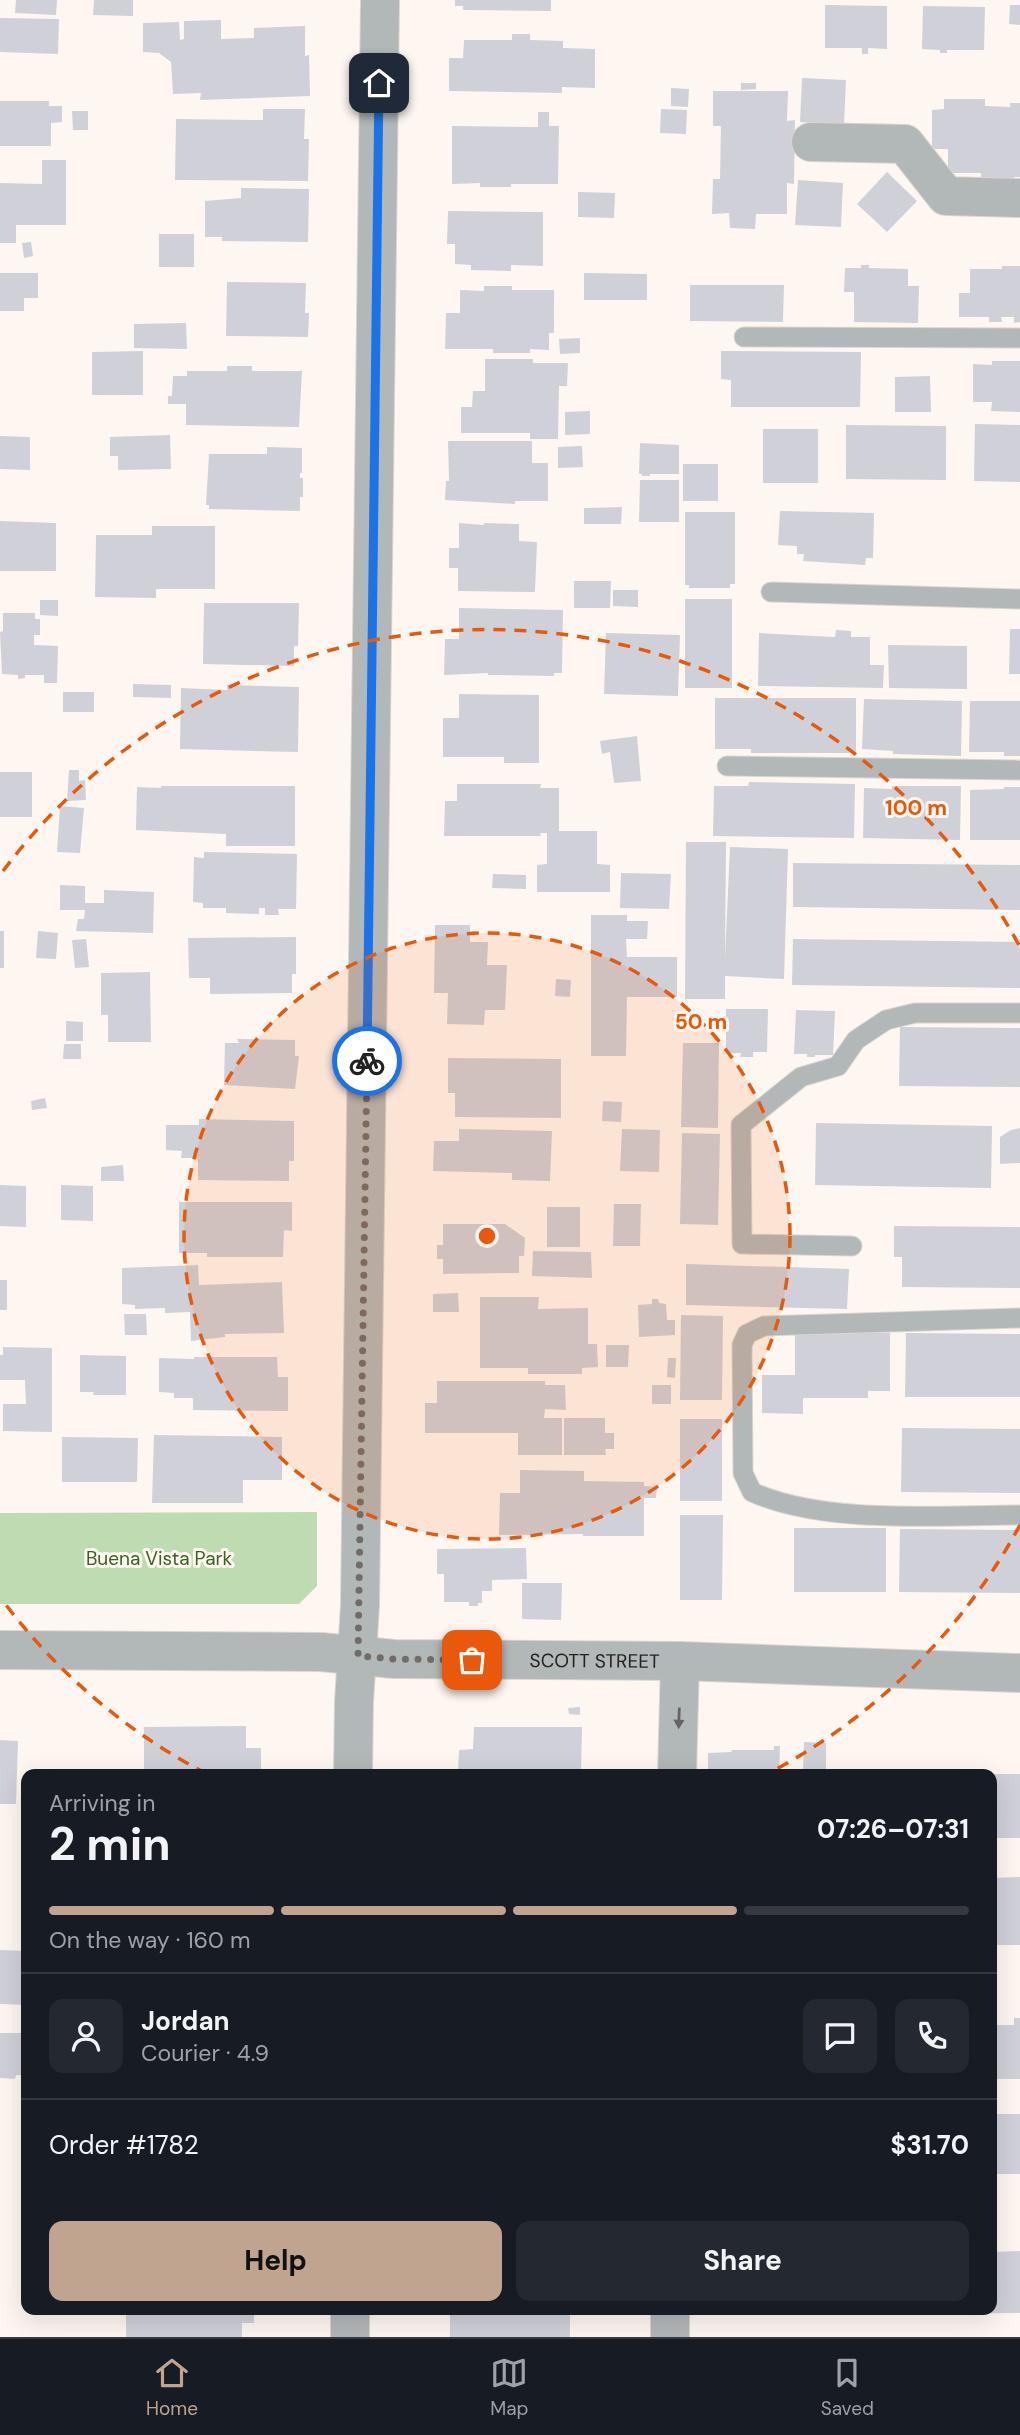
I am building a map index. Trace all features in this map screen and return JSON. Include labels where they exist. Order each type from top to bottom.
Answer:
[{"type":"street","points":[[354,1769],[354,1702],[358,1656],[380,0]]},
{"type":"street","points":[[811,142],[905,144],[946,196],[1020,198]]},
{"type":"street","name":"SCOTT STREET","points":[[0,1650],[321,1652],[394,1659],[681,1661],[1020,1672]]},
{"type":"street","points":[[677,1769],[681,1661]]},
{"type":"street","points":[[350,2337],[351,2315]]},
{"type":"street","points":[[670,2315],[670,2337]]},
{"type":"lane","points":[[744,337],[1020,338]]},
{"type":"lane","points":[[771,592],[1020,599]]},
{"type":"lane","points":[[727,766],[1020,770]]},
{"type":"lane","points":[[852,1246],[742,1244],[741,1125],[801,1077],[838,1066],[856,1040],[886,1020],[915,1013],[1020,1013]]},
{"type":"lane","points":[[1020,1318],[764,1326],[747,1334],[742,1345],[741,1372],[743,1473],[752,1492],[768,1499],[829,1511],[898,1516],[1020,1516]]},
{"type":"green space","name":"Buena Vista Park","points":[[317,1512],[317,1586],[299,1604],[0,1604],[0,1513]]},
{"type":"building","points":[[16,0],[57,0],[56,15],[15,13]]},
{"type":"building","points":[[94,0],[133,0],[133,16],[93,15]]},
{"type":"building","points":[[455,0],[551,0],[551,11],[463,10],[463,6],[455,6]]},
{"type":"building","points":[[825,5],[887,6],[887,49],[868,48],[868,54],[862,54],[862,48],[825,48]]},
{"type":"building","points":[[1010,5],[1020,5],[1020,25],[1009,24]]},
{"type":"building","points":[[923,6],[985,7],[984,50],[947,50],[947,53],[940,53],[940,50],[922,49]]},
{"type":"building","points":[[0,18],[59,19],[58,54],[0,52]]},
{"type":"building","points":[[221,20],[221,39],[254,38],[254,28],[305,26],[305,56],[309,55],[310,96],[200,100],[201,93],[173,94],[171,62],[159,53],[143,52],[143,23],[179,22],[180,40],[184,39],[184,21]]},
{"type":"building","points":[[512,34],[530,34],[530,40],[563,41],[563,48],[595,49],[595,88],[562,87],[562,93],[449,91],[449,58],[463,58],[464,40],[512,40]]},
{"type":"building","points":[[802,78],[846,80],[844,125],[800,122]]},
{"type":"building","points":[[741,83],[756,83],[756,89],[741,90]]},
{"type":"building","points":[[671,88],[689,89],[688,107],[671,106]]},
{"type":"building","points":[[713,91],[788,91],[787,121],[795,120],[794,184],[787,183],[787,214],[756,214],[755,229],[730,228],[729,213],[712,214],[713,179],[720,179],[721,126],[713,126]]},
{"type":"building","points":[[944,99],[985,99],[985,106],[1010,107],[1010,103],[1020,103],[1020,177],[1014,177],[1014,182],[981,181],[981,173],[948,173],[948,149],[932,149],[932,110],[944,109]]},
{"type":"building","points":[[0,101],[49,101],[49,106],[62,106],[62,122],[51,123],[51,146],[0,146]]},
{"type":"building","points":[[263,109],[305,109],[304,139],[309,139],[308,181],[175,180],[176,119],[263,120]]},
{"type":"building","points":[[661,109],[687,110],[686,134],[660,133]]},
{"type":"building","points":[[72,111],[88,111],[88,130],[73,130]]},
{"type":"building","points":[[538,112],[549,112],[549,126],[559,126],[558,184],[480,187],[480,183],[452,184],[452,126],[538,127]]},
{"type":"building","points":[[42,160],[66,160],[66,225],[16,225],[16,243],[0,243],[0,183],[42,184]]},
{"type":"building","points":[[887,172],[917,201],[887,232],[857,204]]},
{"type":"building","points":[[798,180],[843,183],[841,227],[795,225]]},
{"type":"building","points":[[241,188],[309,189],[308,242],[222,241],[222,237],[205,237],[205,201],[241,198]]},
{"type":"building","points":[[578,192],[615,193],[614,218],[578,217]]},
{"type":"building","points":[[448,211],[543,212],[543,266],[511,265],[511,271],[471,270],[471,265],[455,264],[455,244],[447,244]]},
{"type":"building","points":[[159,234],[194,234],[194,267],[159,267]]},
{"type":"building","points":[[31,242],[33,256],[24,258],[22,243]]},
{"type":"building","points":[[861,265],[869,265],[869,268],[908,269],[908,286],[919,286],[918,323],[854,322],[854,292],[844,292],[845,268],[861,268]]},
{"type":"building","points":[[1002,266],[1020,266],[1020,322],[1014,323],[1014,317],[1001,317],[1002,322],[989,322],[989,317],[959,317],[959,293],[970,293],[970,269],[1002,269]]},
{"type":"building","points":[[0,273],[38,273],[38,298],[24,298],[24,311],[0,311]]},
{"type":"building","points":[[584,273],[647,274],[647,300],[584,300]]},
{"type":"building","points":[[227,282],[306,283],[305,313],[309,313],[308,337],[226,336]]},
{"type":"building","points":[[690,285],[784,285],[783,322],[690,321]]},
{"type":"building","points":[[484,286],[512,286],[512,290],[554,290],[554,333],[549,333],[549,350],[493,353],[493,349],[445,349],[446,313],[460,313],[460,290],[484,291]]},
{"type":"building","points":[[186,323],[187,349],[134,348],[134,324]]},
{"type":"building","points":[[580,338],[580,353],[560,354],[559,339]]},
{"type":"building","points":[[143,351],[143,395],[92,395],[92,352]]},
{"type":"building","points":[[721,351],[861,352],[860,407],[731,407],[731,380],[721,379]]},
{"type":"building","points":[[485,359],[533,359],[533,363],[568,363],[567,386],[559,386],[558,439],[530,439],[530,433],[461,433],[461,407],[472,407],[473,391],[485,391]]},
{"type":"building","points":[[992,361],[1020,361],[1020,412],[991,411],[992,402],[973,402],[973,364],[992,365]]},
{"type":"building","points":[[227,366],[252,366],[252,371],[302,371],[299,427],[186,425],[186,404],[168,404],[168,396],[172,396],[173,376],[187,376],[187,371],[227,371]]},
{"type":"building","points":[[930,376],[931,412],[895,412],[895,377]]},
{"type":"building","points":[[590,411],[590,434],[565,435],[565,412]]},
{"type":"building","points":[[975,424],[1020,425],[1020,482],[974,481]]},
{"type":"building","points":[[846,425],[946,426],[946,480],[846,479]]},
{"type":"building","points":[[763,429],[818,429],[818,483],[763,483]]},
{"type":"building","points":[[170,435],[171,469],[118,470],[118,456],[110,456],[110,437]]},
{"type":"building","points":[[0,436],[30,437],[30,470],[0,469]]},
{"type":"building","points":[[448,441],[532,441],[532,463],[548,463],[548,501],[515,501],[515,504],[445,500],[446,481],[449,481]]},
{"type":"building","points":[[640,443],[679,445],[679,474],[639,474]]},
{"type":"building","points":[[582,446],[583,467],[558,468],[558,447]]},
{"type":"building","points":[[267,447],[302,448],[300,478],[303,478],[303,497],[300,497],[300,511],[209,509],[209,505],[206,505],[209,454],[267,454]]},
{"type":"building","points":[[683,464],[718,464],[718,501],[683,501]]},
{"type":"building","points":[[640,480],[679,480],[679,522],[639,522]]},
{"type":"building","points":[[622,507],[621,524],[584,524],[584,508]]},
{"type":"building","points":[[780,511],[874,513],[873,558],[866,558],[865,565],[803,561],[804,554],[797,554],[797,546],[778,545]]},
{"type":"building","points":[[685,512],[735,512],[735,584],[730,584],[730,588],[689,588],[689,585],[685,585]]},
{"type":"building","points":[[0,521],[56,523],[56,571],[0,571]]},
{"type":"building","points":[[459,523],[519,524],[519,541],[537,542],[535,592],[458,591],[458,568],[449,568],[449,548],[459,548]]},
{"type":"building","points":[[152,526],[215,526],[215,589],[156,589],[156,598],[95,597],[96,535],[152,535]]},
{"type":"building","points":[[574,581],[611,581],[610,608],[574,608]]},
{"type":"building","points":[[613,590],[638,590],[638,607],[613,606]]},
{"type":"building","points":[[685,599],[732,599],[732,688],[685,688]]},
{"type":"building","points":[[40,600],[58,600],[58,616],[40,615]]},
{"type":"building","points":[[204,603],[299,603],[298,646],[294,646],[294,666],[203,664]]},
{"type":"building","points":[[459,608],[563,610],[562,673],[554,673],[554,676],[488,673],[444,675],[445,639],[459,639]]},
{"type":"building","points":[[3,613],[35,613],[35,619],[40,619],[40,635],[34,635],[34,645],[58,646],[57,683],[44,683],[44,675],[25,675],[25,678],[18,679],[18,675],[2,674],[0,632],[3,631]]},
{"type":"building","points":[[1010,629],[1020,629],[1020,674],[1009,674]]},
{"type":"building","points":[[836,630],[851,631],[851,637],[870,637],[870,665],[884,665],[883,688],[758,686],[759,633],[835,637]]},
{"type":"building","points":[[606,633],[680,635],[678,696],[604,694]]},
{"type":"building","points":[[888,645],[967,646],[967,689],[889,688]]},
{"type":"building","points":[[133,684],[171,685],[171,698],[133,697]]},
{"type":"building","points":[[227,685],[299,687],[298,752],[180,749],[181,688],[227,690]]},
{"type":"building","points":[[63,692],[94,692],[94,712],[63,712]]},
{"type":"building","points":[[459,694],[539,695],[539,763],[504,763],[504,757],[443,757],[443,718],[459,718]]},
{"type":"building","points":[[715,698],[856,698],[856,753],[751,753],[751,749],[715,749]]},
{"type":"building","points":[[864,699],[962,701],[961,756],[893,754],[893,751],[862,749]]},
{"type":"building","points":[[970,701],[1020,701],[1020,756],[1004,756],[1004,752],[969,752]]},
{"type":"building","points":[[637,736],[641,781],[614,783],[610,752],[602,754],[600,741]]},
{"type":"building","points":[[69,770],[79,770],[79,781],[85,780],[86,800],[67,801]]},
{"type":"building","points":[[0,772],[32,772],[32,817],[0,817]]},
{"type":"building","points":[[749,782],[855,784],[854,838],[713,836],[714,786],[748,786]]},
{"type":"building","points":[[457,784],[541,784],[540,788],[559,788],[559,831],[597,831],[597,864],[610,865],[610,892],[537,892],[537,865],[547,864],[547,833],[540,833],[541,836],[444,836],[445,801],[457,801]]},
{"type":"building","points":[[295,786],[295,846],[226,846],[226,834],[136,830],[137,787]]},
{"type":"building","points":[[892,786],[961,786],[960,840],[863,838],[864,788],[892,789]]},
{"type":"building","points":[[1020,787],[1020,840],[970,840],[970,790]]},
{"type":"building","points":[[60,806],[84,808],[80,853],[57,852]]},
{"type":"building","points":[[686,842],[726,842],[725,958],[730,847],[788,849],[784,979],[725,976],[725,999],[685,999]]},
{"type":"building","points":[[204,852],[297,854],[296,909],[278,909],[279,915],[265,915],[265,908],[259,908],[259,914],[226,913],[226,908],[203,908],[203,903],[193,902],[194,857],[204,858]]},
{"type":"building","points":[[793,863],[1020,865],[1020,910],[793,907]]},
{"type":"building","points":[[621,873],[671,874],[669,909],[620,908]]},
{"type":"building","points":[[493,874],[526,875],[526,889],[492,888]]},
{"type":"building","points":[[60,885],[85,886],[85,903],[104,903],[104,890],[154,892],[153,933],[76,931],[78,919],[84,919],[85,910],[60,910]]},
{"type":"building","points":[[591,915],[627,915],[627,921],[648,921],[647,939],[626,939],[627,957],[677,957],[677,997],[627,997],[626,1056],[591,1056]]},
{"type":"building","points":[[435,925],[470,925],[470,942],[488,942],[487,965],[507,965],[505,1010],[485,1010],[484,1025],[447,1024],[448,993],[434,993]]},
{"type":"building","points":[[0,931],[4,931],[4,968],[0,968]]},
{"type":"building","points":[[38,931],[58,933],[56,959],[36,958]]},
{"type":"building","points":[[296,937],[296,974],[292,974],[292,993],[210,994],[210,978],[189,978],[188,938]]},
{"type":"building","points":[[86,939],[89,967],[75,968],[72,940]]},
{"type":"building","points":[[793,939],[1020,942],[1020,988],[792,985]]},
{"type":"building","points":[[150,972],[151,1042],[108,1042],[108,1015],[101,1015],[101,973]]},
{"type":"building","points":[[556,979],[571,980],[570,997],[555,996]]},
{"type":"building","points":[[726,1009],[768,1009],[767,1052],[753,1052],[753,1057],[740,1057],[741,1053],[726,1053]]},
{"type":"building","points":[[796,1010],[835,1011],[833,1055],[807,1057],[807,1054],[794,1054]]},
{"type":"building","points":[[66,1021],[83,1022],[83,1041],[66,1041]]},
{"type":"building","points":[[900,1027],[1020,1028],[1020,1087],[899,1086]]},
{"type":"building","points":[[237,1039],[295,1040],[295,1056],[299,1056],[295,1089],[224,1085],[225,1043],[239,1043]]},
{"type":"building","points":[[683,1043],[719,1043],[718,1128],[681,1127]]},
{"type":"building","points":[[64,1044],[81,1044],[81,1059],[63,1059]]},
{"type":"building","points":[[448,1058],[561,1059],[561,1118],[455,1117],[455,1093],[448,1093]]},
{"type":"building","points":[[45,1098],[47,1108],[32,1110],[31,1101]]},
{"type":"building","points":[[603,1101],[622,1102],[621,1122],[602,1121]]},
{"type":"building","points":[[199,1119],[294,1121],[294,1161],[289,1161],[289,1181],[198,1180],[196,1158],[181,1158],[182,1151],[166,1150],[166,1125],[199,1125]]},
{"type":"building","points":[[816,1123],[992,1126],[991,1188],[815,1185]]},
{"type":"building","points":[[1020,1128],[1020,1163],[1000,1164],[1000,1137]]},
{"type":"building","points":[[459,1129],[552,1131],[550,1181],[512,1180],[512,1173],[433,1171],[434,1141],[459,1141]]},
{"type":"building","points":[[622,1129],[660,1130],[659,1172],[620,1171]]},
{"type":"building","points":[[682,1133],[720,1134],[718,1225],[680,1224]]},
{"type":"building","points":[[123,1165],[124,1181],[101,1181],[101,1167]]},
{"type":"building","points":[[0,1185],[26,1186],[26,1227],[0,1226]]},
{"type":"building","points":[[61,1185],[93,1186],[93,1221],[61,1220]]},
{"type":"building","points":[[179,1202],[292,1202],[292,1231],[284,1230],[283,1257],[207,1257],[207,1253],[179,1253]]},
{"type":"building","points":[[614,1204],[641,1204],[640,1246],[613,1246]]},
{"type":"building","points":[[547,1207],[580,1207],[580,1247],[547,1247]]},
{"type":"building","points":[[443,1224],[505,1224],[525,1238],[524,1256],[519,1256],[519,1273],[443,1274],[443,1259],[437,1259],[437,1245],[443,1245]]},
{"type":"building","points":[[894,1226],[1020,1227],[1020,1288],[902,1287],[902,1257],[894,1257]]},
{"type":"building","points":[[533,1251],[591,1252],[592,1278],[532,1276]]},
{"type":"building","points":[[686,1264],[849,1269],[847,1309],[686,1305]]},
{"type":"building","points":[[198,1265],[199,1285],[282,1282],[284,1333],[225,1334],[225,1337],[191,1341],[190,1312],[165,1313],[165,1308],[135,1309],[135,1305],[122,1304],[122,1268]]},
{"type":"building","points":[[0,1280],[7,1280],[7,1310],[0,1310]]},
{"type":"building","points":[[458,1293],[459,1312],[433,1312],[433,1294]]},
{"type":"building","points":[[480,1297],[539,1297],[538,1309],[588,1308],[588,1344],[597,1344],[598,1367],[582,1368],[582,1374],[528,1374],[528,1368],[480,1368]]},
{"type":"building","points":[[652,1299],[666,1304],[667,1320],[675,1320],[675,1335],[639,1337],[638,1305],[652,1304]]},
{"type":"building","points":[[124,1314],[146,1314],[147,1335],[125,1335]]},
{"type":"building","points":[[681,1315],[723,1316],[722,1400],[680,1400]]},
{"type":"building","points":[[795,1332],[890,1333],[890,1391],[868,1391],[868,1398],[803,1398],[803,1414],[762,1413],[762,1375],[795,1375]]},
{"type":"building","points":[[906,1333],[1020,1334],[1020,1397],[905,1397]]},
{"type":"building","points":[[606,1345],[629,1345],[628,1367],[606,1367]]},
{"type":"building","points":[[3,1347],[52,1348],[52,1432],[3,1431],[3,1404],[26,1404],[25,1380],[0,1380],[0,1355],[3,1355]]},
{"type":"building","points":[[80,1355],[126,1356],[126,1395],[93,1395],[94,1392],[80,1392]]},
{"type":"building","points":[[277,1357],[278,1377],[288,1377],[288,1411],[193,1410],[193,1398],[174,1398],[174,1393],[159,1392],[159,1358]]},
{"type":"building","points":[[668,1358],[676,1358],[675,1378],[667,1377]]},
{"type":"building","points":[[437,1381],[545,1381],[545,1385],[565,1385],[566,1410],[545,1409],[544,1418],[562,1418],[562,1455],[518,1455],[518,1433],[425,1433],[425,1403],[437,1403]]},
{"type":"building","points":[[652,1385],[671,1385],[671,1404],[652,1404]]},
{"type":"building","points":[[564,1418],[605,1418],[605,1433],[614,1433],[614,1449],[605,1449],[606,1455],[564,1455]]},
{"type":"building","points":[[680,1419],[722,1419],[722,1501],[680,1501]]},
{"type":"building","points":[[902,1428],[1020,1429],[1020,1493],[901,1492]]},
{"type":"building","points":[[154,1435],[282,1437],[282,1480],[243,1480],[243,1503],[152,1503]]},
{"type":"building","points":[[62,1437],[138,1438],[137,1482],[62,1482]]},
{"type":"building","points":[[520,1470],[584,1471],[584,1481],[644,1482],[644,1486],[657,1487],[656,1498],[644,1498],[644,1536],[499,1535],[500,1493],[520,1493]]},
{"type":"building","points":[[680,1515],[723,1515],[722,1600],[680,1600]]},
{"type":"building","points":[[794,1528],[886,1528],[886,1592],[794,1592]]},
{"type":"building","points":[[900,1529],[1020,1530],[1020,1593],[899,1592]]},
{"type":"building","points":[[526,1548],[527,1579],[492,1580],[492,1591],[482,1591],[482,1603],[478,1603],[478,1606],[469,1606],[469,1602],[444,1602],[444,1574],[437,1574],[437,1549]]},
{"type":"building","points":[[522,1583],[562,1583],[561,1620],[522,1619]]},
{"type":"building","points":[[580,1707],[580,1715],[569,1714],[568,1708]]},
{"type":"building","points":[[246,1726],[246,1748],[261,1748],[261,1769],[144,1769],[144,1727]]},
{"type":"building","points":[[474,1727],[582,1727],[581,1769],[458,1769],[459,1750],[473,1749]]},
{"type":"building","points":[[0,1740],[18,1741],[16,1804],[0,1804]]},
{"type":"building","points":[[804,1742],[826,1743],[826,1769],[803,1769]]},
{"type":"building","points":[[774,1746],[780,1746],[779,1769],[708,1769],[708,1753],[774,1750]]},
{"type":"building","points":[[997,1774],[1020,1774],[1020,1838],[997,1838]]},
{"type":"building","points":[[1020,1877],[1020,1945],[997,1945],[997,1878]]},
{"type":"building","points":[[0,1950],[21,1951],[21,2005],[0,2004]]},
{"type":"building","points":[[1014,2018],[1020,2018],[1020,2079],[997,2079],[997,2025],[1014,2025]]},
{"type":"building","points":[[0,2033],[21,2033],[21,2075],[16,2075],[15,2079],[0,2078]]},
{"type":"building","points":[[997,2114],[1020,2114],[1020,2174],[997,2174]]},
{"type":"building","points":[[1020,2251],[1020,2313],[997,2313],[997,2252]]},
{"type":"building","points":[[126,2315],[254,2315],[254,2323],[242,2323],[242,2337],[126,2337]]},
{"type":"building","points":[[450,2315],[570,2315],[570,2337],[450,2337]]},
{"type":"way so far","points":[[367,1061],[358,1656],[472,1660]]},
{"type":"route","points":[[367,1061],[379,83]]}]
